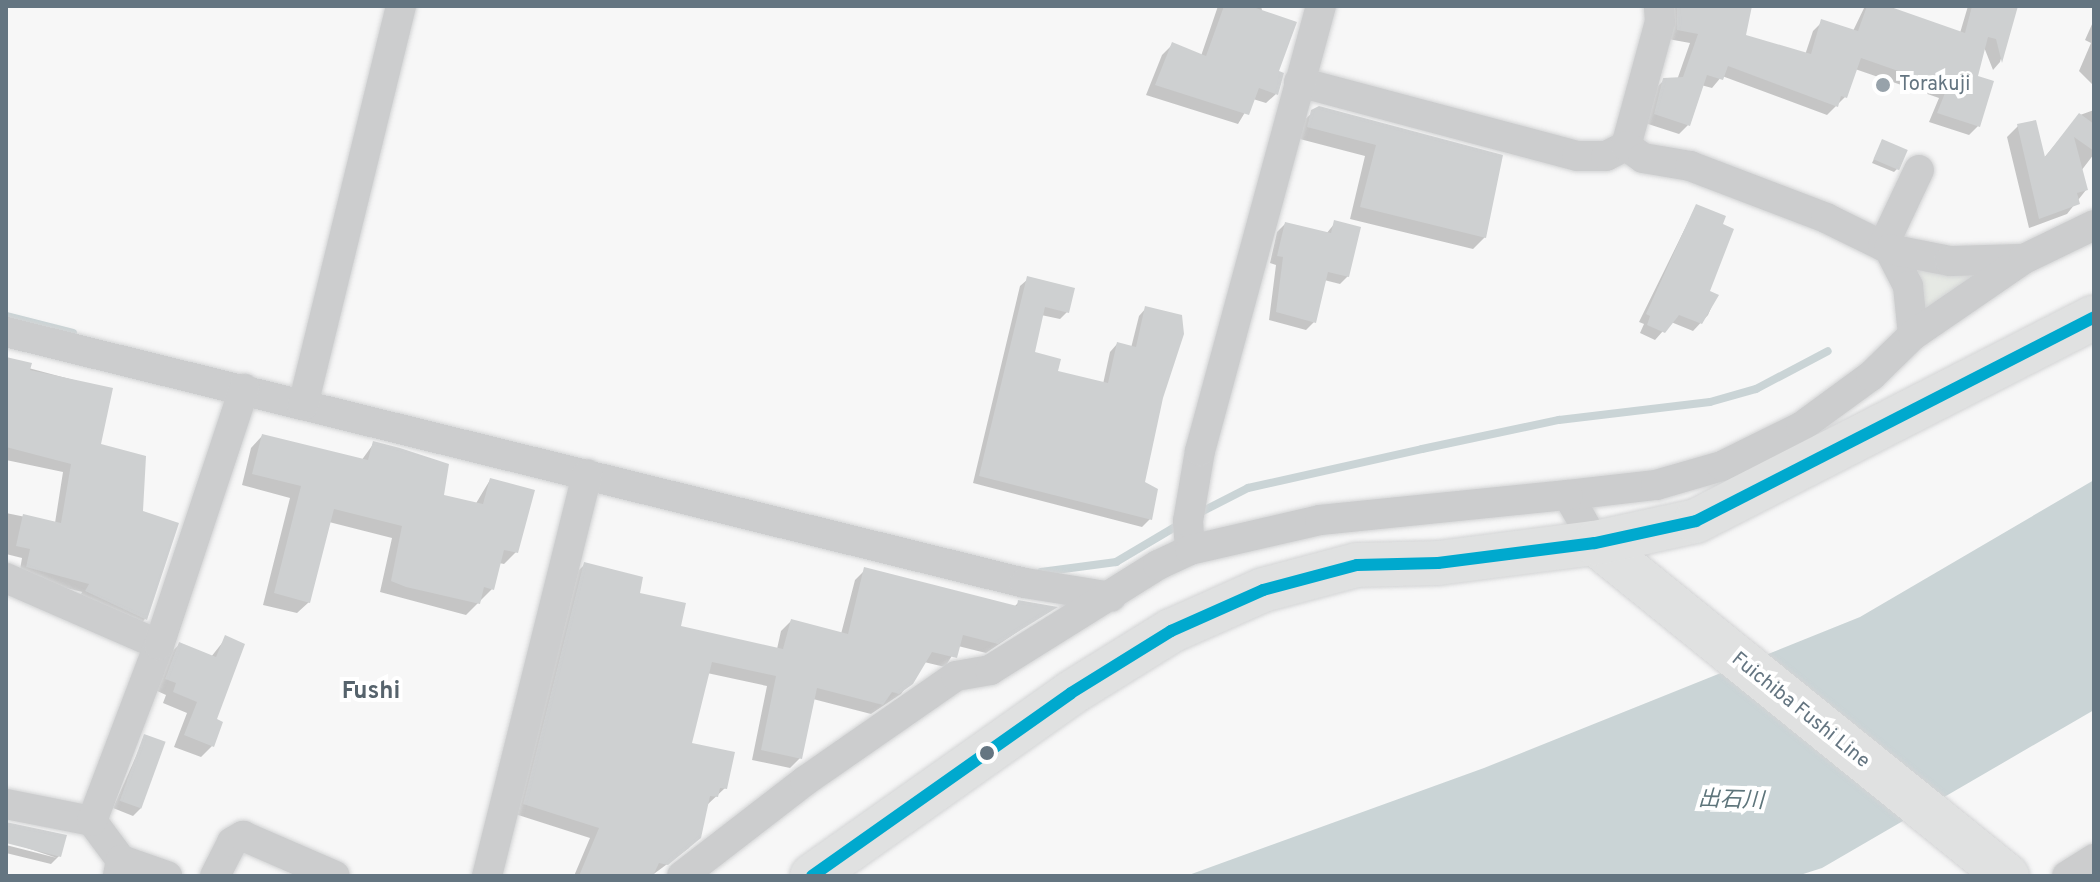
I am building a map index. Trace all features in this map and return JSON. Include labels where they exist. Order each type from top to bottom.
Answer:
[{"type":"main road","points":[[812,876],[1071,693],[1171,631],[1250,596],[1357,565],[1438,563],[1595,543],[1696,521],[2094,317]]},
{"type":"main road","name":"Fuichiba Fushi Line","points":[[1595,543],[1656,596],[2005,874]]},
{"type":"street","points":[[303,405],[401,6]]},
{"type":"street","points":[[1190,550],[1188,521],[1200,451],[1321,6]]},
{"type":"street","points":[[1299,82],[1577,156],[1606,156],[1626,146],[1660,22],[1659,6]]},
{"type":"street","points":[[1626,146],[1643,158],[1690,166],[1826,218],[1886,248],[1950,261],[2024,259]]},
{"type":"street","points":[[1886,248],[1919,170]]},
{"type":"street","points":[[682,876],[805,781],[956,676],[990,670],[1158,565],[1190,550],[1320,520],[1656,485],[1722,466],[1801,427],[1871,376],[1913,335],[2024,259],[2094,225]]},
{"type":"street","points":[[1886,248],[1908,286],[1913,335]]},
{"type":"street","points":[[6,332],[1025,583],[1111,597]]},
{"type":"street","points":[[92,821],[159,645],[244,389]]},
{"type":"street","points":[[487,876],[587,474]]},
{"type":"street","points":[[1568,495],[1595,543]]},
{"type":"street","points":[[6,578],[159,645]]},
{"type":"street","points":[[6,804],[92,821],[119,868],[167,876]]},
{"type":"street","points":[[215,876],[232,842],[243,836],[335,876]]},
{"type":"street","points":[[2067,876],[2094,859]]},
{"type":"shaded area","points":[[1908,260],[1979,272],[1926,313]]},
{"type":"water","name":"出石川","points":[[2094,480],[2094,710],[1822,868],[1797,876],[1186,876],[1484,768],[1860,617]]},
{"type":"building","points":[[1224,6],[1250,6],[1297,22],[1279,71],[1284,73],[1278,95],[1259,88],[1249,115],[1155,85],[1172,42],[1206,56]]},
{"type":"building","points":[[1677,6],[1752,6],[1746,35],[1811,54],[1821,19],[1858,31],[1867,6],[1888,6],[1965,33],[1972,6],[2018,6],[2002,63],[1996,39],[1988,37],[1978,76],[1994,81],[1980,127],[1937,113],[1947,88],[1861,58],[1847,98],[1841,96],[1838,107],[1728,66],[1723,80],[1707,75],[1690,126],[1654,114],[1663,78],[1683,77],[1698,34],[1677,30]]},
{"type":"building","points":[[1319,106],[1503,155],[1486,238],[1360,207],[1376,145],[1307,127],[1311,110]]},
{"type":"building","points":[[2079,113],[2094,124],[2094,151],[2074,137],[2088,190],[2077,193],[2080,204],[2039,219],[2017,124],[2036,120],[2045,157]]},
{"type":"building","points":[[1882,139],[1908,150],[1899,170],[1873,159]]},
{"type":"building","points":[[1696,204],[1726,216],[1723,224],[1734,229],[1710,291],[1719,295],[1702,324],[1679,315],[1665,333],[1647,325],[1650,316],[1646,314]]},
{"type":"building","points":[[1334,220],[1361,227],[1349,277],[1328,272],[1316,323],[1276,312],[1283,257],[1277,256],[1285,222],[1331,233]]},
{"type":"building","points":[[1027,276],[1075,288],[1069,313],[1045,307],[1035,352],[1061,359],[1058,371],[1108,383],[1117,342],[1136,347],[1145,306],[1182,315],[1184,334],[1163,398],[1145,482],[1158,489],[1152,520],[979,476]]},
{"type":"building","points":[[6,357],[32,363],[30,370],[113,388],[101,444],[146,456],[143,511],[179,523],[147,620],[85,591],[89,584],[26,567],[30,549],[16,546],[23,514],[61,523],[71,464],[6,447]]},
{"type":"building","points":[[262,434],[368,460],[373,441],[400,448],[449,464],[444,495],[483,504],[490,478],[535,490],[518,553],[504,550],[494,590],[484,587],[480,604],[406,587],[391,581],[402,526],[334,509],[310,603],[274,593],[301,486],[252,474]]},
{"type":"building","points":[[584,562],[643,577],[640,593],[686,603],[681,626],[783,649],[791,619],[848,634],[864,567],[1017,606],[1018,600],[1058,607],[998,644],[963,635],[957,658],[932,652],[913,684],[899,694],[892,692],[883,705],[817,688],[802,759],[761,750],[776,676],[712,662],[692,743],[735,752],[727,789],[720,788],[718,797],[710,796],[701,838],[668,865],[659,863],[653,876],[579,876],[599,828],[523,804]]},
{"type":"building","points":[[225,635],[245,644],[217,719],[223,722],[214,747],[184,735],[197,702],[173,692],[176,683],[165,679],[179,642],[216,657]]},
{"type":"building","points":[[144,734],[166,742],[141,809],[120,801]]},
{"type":"building","points":[[6,822],[67,835],[61,857],[6,843]]},
{"type":"waterway","points":[[6,316],[73,333]]},
{"type":"waterway","points":[[1199,513],[1248,488],[1422,449],[1559,420],[1710,402],[1756,389],[1828,351]]},
{"type":"waterway","points":[[1041,572],[1116,562],[1180,524]]},
{"type":"transit line","points":[[812,876],[1071,693],[1171,631],[1263,590],[1357,565],[1438,563],[1595,543],[1696,521],[2094,317]]},
{"type":"place","name":"Torakuji","points":[[1883,85]]},
{"type":"district","name":"Fushi","points":[[371,693]]}]
